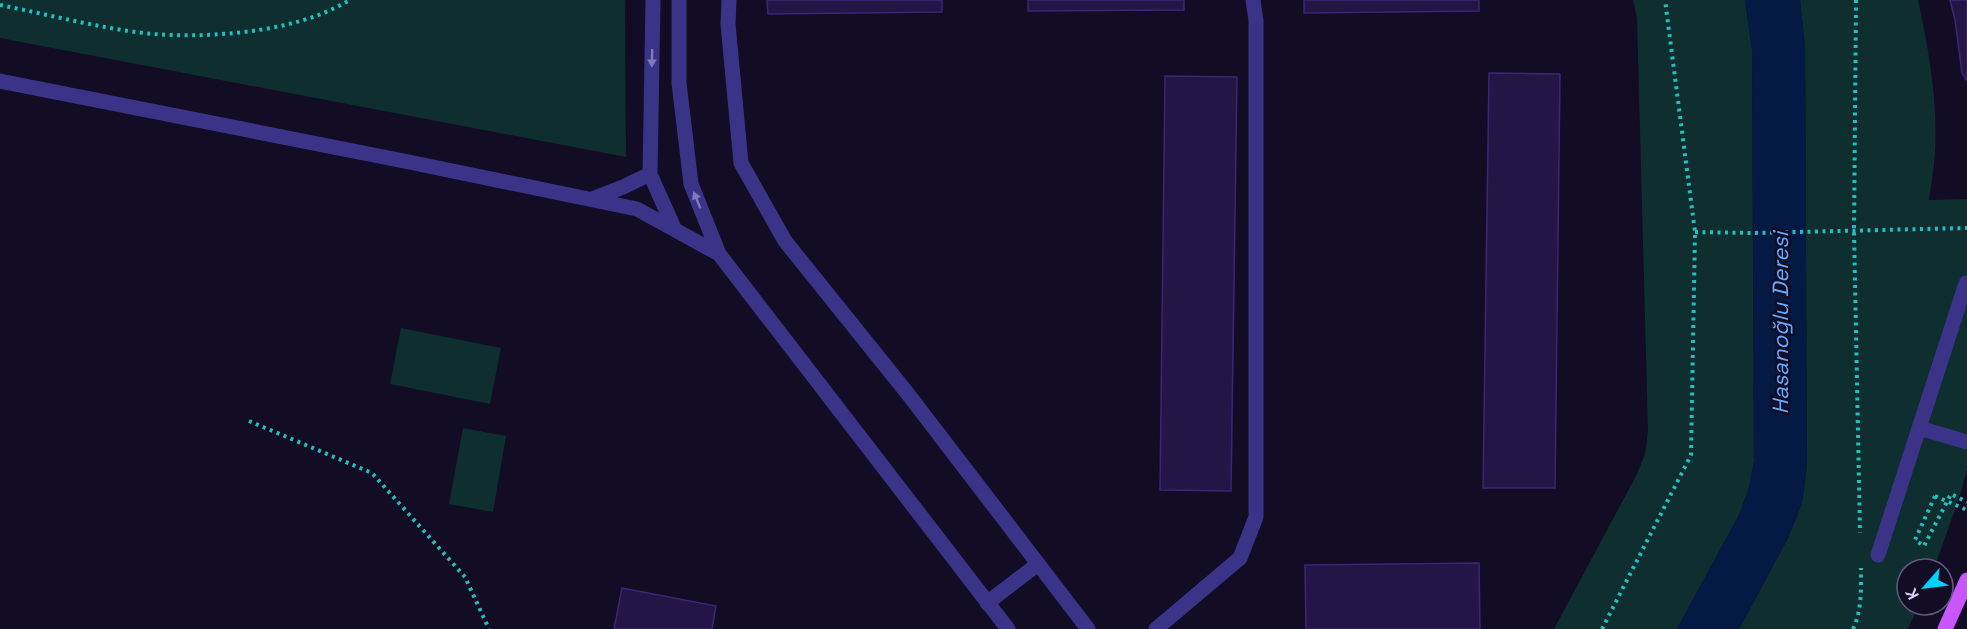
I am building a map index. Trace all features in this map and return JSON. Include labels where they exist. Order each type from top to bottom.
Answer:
[{"type":"main road","points":[[1945,629],[1967,580]]},
{"type":"street","points":[[653,0],[650,174],[675,230]]},
{"type":"street","points":[[680,0],[679,83],[691,184],[719,254],[1008,629]]},
{"type":"street","points":[[729,0],[728,24],[741,163],[784,241],[908,394],[1088,629]]},
{"type":"street","points":[[1156,629],[1240,558],[1256,518],[1256,21],[1252,0]]},
{"type":"street","points":[[0,81],[637,209],[719,254]]},
{"type":"street","points":[[591,199],[650,174]]},
{"type":"street","points":[[1878,555],[1966,283]]},
{"type":"street","points":[[1919,428],[1967,442]]},
{"type":"street","points":[[987,603],[1038,564]]},
{"type":"path","points":[[0,5],[117,29],[155,34],[191,35],[277,27],[321,14],[350,0]]},
{"type":"path","points":[[1602,629],[1690,454],[1695,232],[1665,0]]},
{"type":"path","points":[[1856,0],[1854,231],[1860,543]]},
{"type":"path","points":[[1695,232],[1752,233],[1967,228]]},
{"type":"path","points":[[249,421],[372,473],[465,577],[489,629]]},
{"type":"path","points":[[1967,502],[1951,494],[1924,546],[1915,540],[1935,496],[1967,510]]},
{"type":"path","points":[[1853,629],[1858,618],[1861,567]]},
{"type":"green space","points":[[0,0],[625,0],[626,157],[0,38]]},
{"type":"green space","points":[[1633,0],[1745,0],[1752,50],[1754,461],[1749,488],[1739,515],[1677,629],[1554,629],[1637,474],[1645,454],[1648,431],[1637,18]]},
{"type":"green space","points":[[1800,0],[1918,0],[1934,95],[1936,134],[1929,200],[1967,199],[1967,470],[1938,557],[1895,557],[1895,617],[1914,617],[1908,629],[1739,629],[1788,538],[1802,503],[1807,465],[1805,47]]},
{"type":"green space","points":[[401,328],[501,348],[490,404],[390,384]]},
{"type":"green space","points":[[463,428],[506,436],[493,512],[449,504]]},
{"type":"water","name":"Hasanoğlu Deresi","points":[[1745,0],[1800,0],[1805,47],[1807,465],[1802,503],[1788,538],[1739,629],[1677,629],[1739,515],[1749,488],[1754,461],[1752,50]]},
{"type":"building","points":[[767,0],[942,0],[942,12],[768,14]]},
{"type":"building","points":[[1028,0],[1184,0],[1184,10],[1028,11]]},
{"type":"building","points":[[1304,0],[1479,0],[1479,11],[1304,13]]},
{"type":"building","points":[[1950,0],[1967,0],[1967,81],[1962,73]]},
{"type":"building","points":[[1489,73],[1560,74],[1555,488],[1483,488]]},
{"type":"building","points":[[1165,76],[1237,77],[1231,491],[1160,490]]},
{"type":"building","points":[[1479,563],[1480,629],[1306,629],[1305,565]]},
{"type":"building","points":[[622,588],[716,606],[712,629],[614,629]]}]
